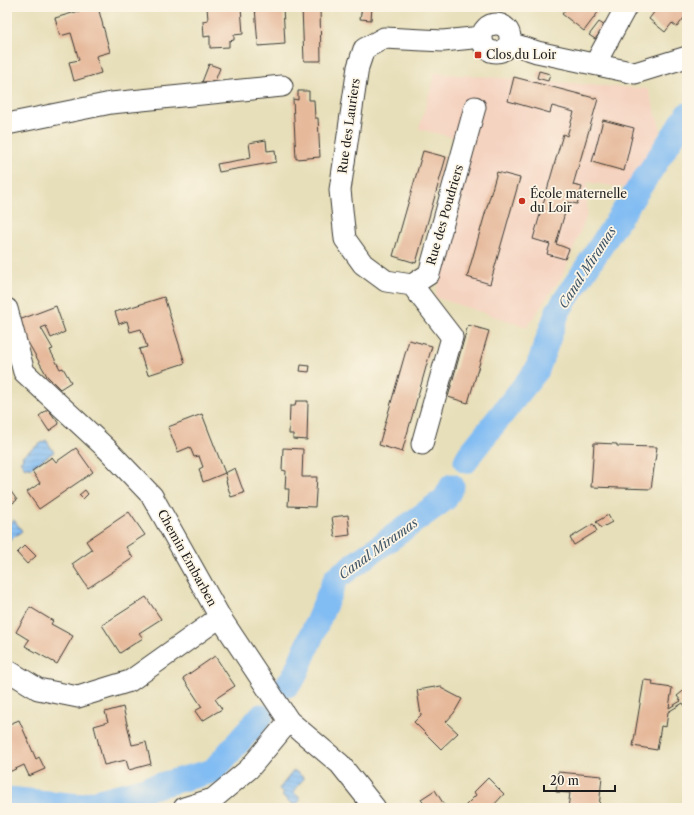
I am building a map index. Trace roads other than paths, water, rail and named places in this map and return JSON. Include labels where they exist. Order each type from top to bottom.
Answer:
[{"type":"street","points":[[595,64],[626,7]]},
{"type":"street","points":[[504,16],[511,39],[508,47],[495,53],[487,49],[482,42],[482,33],[488,26],[504,16]]},
{"type":"street","name":"Rue des Lauriers","points":[[412,285],[386,281],[363,264],[345,239],[340,190],[358,67],[364,49],[384,38],[443,41],[482,37]]},
{"type":"street","points":[[510,43],[537,52],[635,72],[687,56]]},
{"type":"street","points":[[7,124],[111,103],[282,86]]},
{"type":"street","name":"Rue des Poudriers","points":[[412,285],[429,274],[476,107]]},
{"type":"street","points":[[412,285],[452,337],[422,444]]},
{"type":"street","name":"Chemin Embarben","points":[[7,309],[24,372],[107,449],[152,496],[220,617],[289,721],[340,764],[375,808]]},
{"type":"street","points":[[7,670],[38,689],[78,697],[130,681],[220,617]]},
{"type":"street","points":[[184,808],[213,799],[249,769],[289,721]]},
{"type":"water","points":[[46,440],[54,452],[30,468],[28,466],[25,468],[20,461],[23,459],[22,456]]},
{"type":"water","points":[[14,520],[22,531],[7,542],[7,525]]},
{"type":"water","points":[[294,770],[304,778],[293,792],[301,799],[295,806],[282,796],[284,793],[279,789]]},
{"type":"waterway","name":"Canal Miramas","points":[[466,461],[537,370],[558,311],[687,115]]},
{"type":"waterway","name":"Canal Miramas","points":[[287,685],[294,677],[336,578],[445,499],[452,486]]},
{"type":"waterway","name":"Canal Miramas","points":[[7,799],[80,806],[213,771],[261,716]]},
{"type":"place","name":"Clos du Loir","points":[[478,55]]},
{"type":"place","name":"École maternelle du Loir","points":[[522,201]]}]
